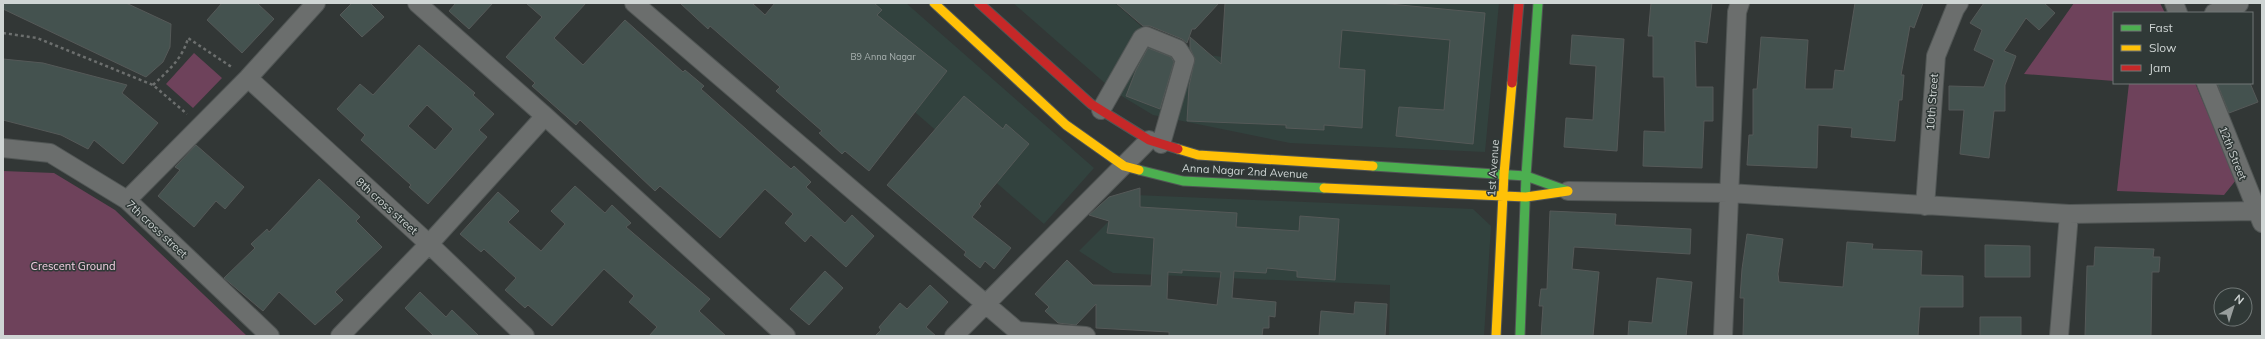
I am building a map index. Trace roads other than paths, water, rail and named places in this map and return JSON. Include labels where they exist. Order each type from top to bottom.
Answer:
[{"type":"main road","name":"Anna Nagar 2nd Avenue","points":[[934,3],[1066,125],[1124,166],[1183,181],[1526,197],[1568,191]]},
{"type":"main road","name":"Anna Nagar 2nd Avenue","points":[[979,3],[1091,104],[1155,142],[1198,155],[1526,176],[1568,191]]},
{"type":"main road","name":"1st Avenue","points":[[1496,336],[1504,174],[1519,3]]},
{"type":"main road","points":[[1520,336],[1526,176],[1538,3]]},
{"type":"street","points":[[128,200],[248,78],[316,3]]},
{"type":"street","points":[[416,3],[545,116],[786,336]]},
{"type":"street","points":[[634,3],[1020,334],[1086,336]]},
{"type":"street","points":[[1723,336],[1737,12],[1740,3]]},
{"type":"street","name":"10th Street","points":[[1925,206],[1936,56],[1954,9],[1959,3]]},
{"type":"street","points":[[2217,12],[2240,4]]},
{"type":"street","points":[[954,336],[1124,166],[1155,142],[1185,60],[1178,49],[1146,36],[1142,38],[1101,110]]},
{"type":"street","name":"8th cross street","points":[[248,78],[429,244],[525,336]]},
{"type":"street","name":"12th Street","points":[[2206,84],[2259,216]]},
{"type":"street","points":[[340,336],[429,244],[545,116]]},
{"type":"street","name":"7th cross street","points":[[3,148],[50,153],[128,200],[270,336]]},
{"type":"street","points":[[1568,191],[1729,193],[2069,214],[2259,216]]},
{"type":"street","points":[[2059,336],[2069,214]]},
{"type":"park label","name":"Crescent Ground","points":[[73,266]]}]
